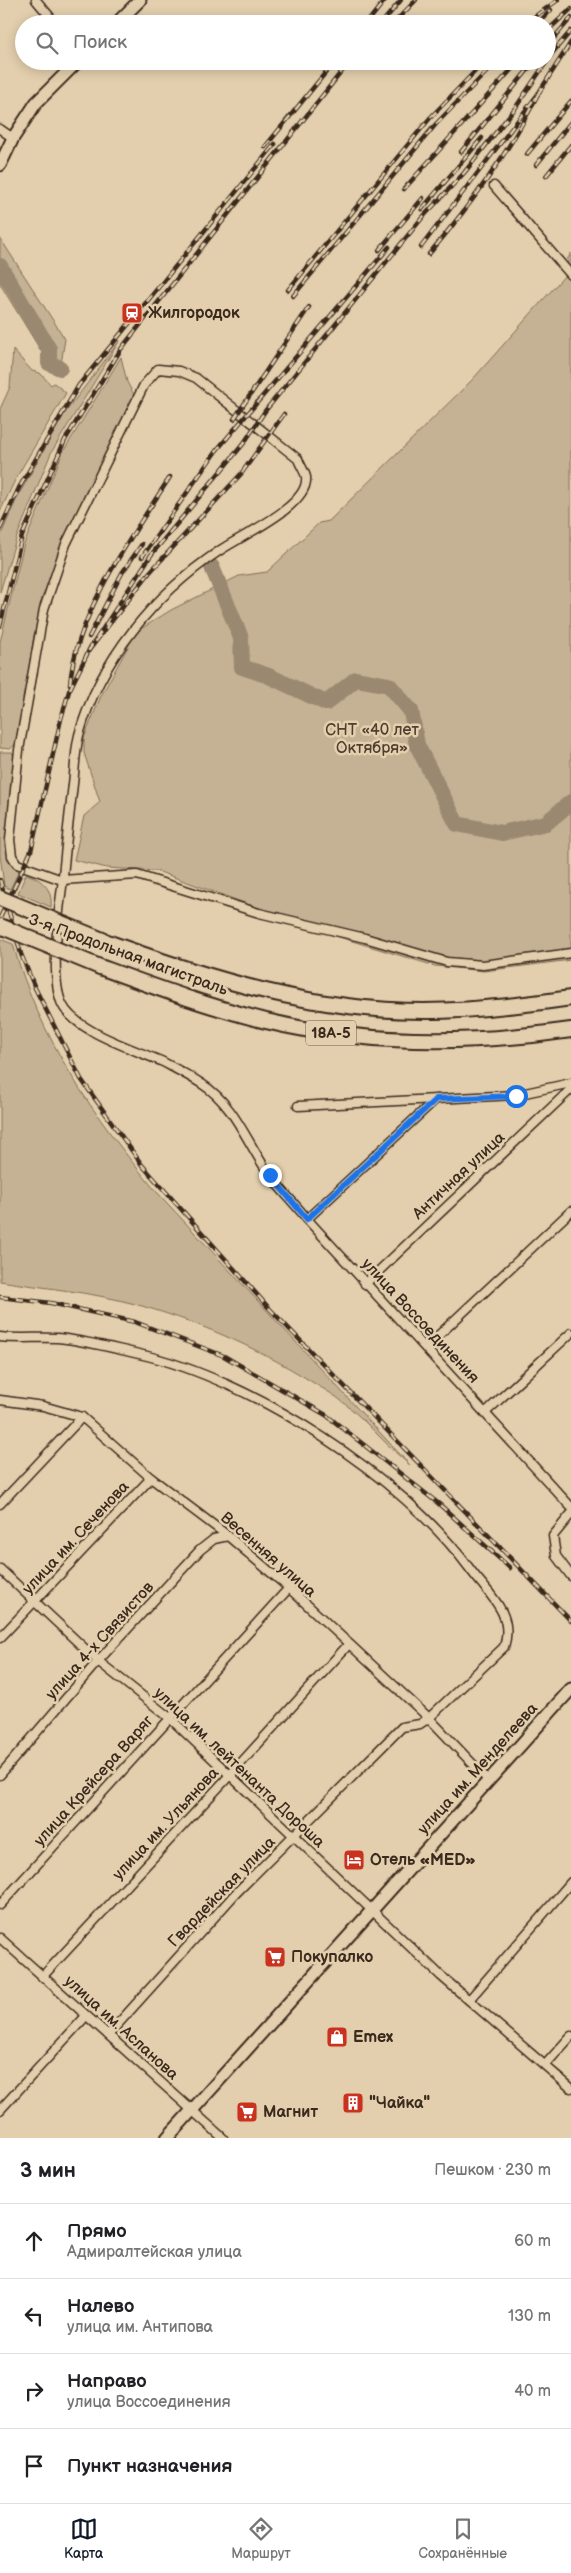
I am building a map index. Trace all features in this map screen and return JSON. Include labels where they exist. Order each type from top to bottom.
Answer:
[{"type":"highway","name":"3-я Продольная магистраль","points":[[0,898],[110,943],[222,980],[271,993],[336,1004],[424,1011],[512,1005],[571,998]]},
{"type":"highway","name":"3-я Продольная магистраль","points":[[0,926],[100,967],[176,994],[242,1014],[312,1030],[353,1036],[423,1041],[471,1041],[571,1030]]},
{"type":"main road","points":[[125,15],[140,0]]},
{"type":"main road","points":[[0,165],[13,138],[36,102],[69,70]]},
{"type":"main road","name":"улица им. Менделеева","points":[[168,2138],[571,1689]]},
{"type":"street","points":[[36,0],[48,15]]},
{"type":"street","points":[[0,129],[13,138]]},
{"type":"street","points":[[494,186],[571,275]]},
{"type":"street","name":"улица Воссоединения","points":[[62,880],[17,864],[12,856],[10,840],[19,750],[44,609],[66,544],[144,385],[158,369],[179,370],[196,378],[298,459],[306,478],[303,494],[283,512],[205,560],[175,586],[131,630],[95,694],[79,736],[62,880],[57,971],[59,994],[63,1007],[74,1018],[89,1028],[119,1044],[162,1062],[204,1085],[223,1102],[238,1120],[270,1175],[307,1219],[365,1284],[486,1412],[571,1507]]},
{"type":"street","points":[[62,880],[137,875],[259,913],[365,938],[447,962],[483,965],[571,953]]},
{"type":"street","points":[[298,1106],[516,1096],[571,1083]]},
{"type":"street","name":"Античная улица","points":[[365,1284],[571,1089]]},
{"type":"street","points":[[307,1219],[436,1099]]},
{"type":"street","points":[[426,1347],[571,1211]]},
{"type":"street","points":[[486,1412],[571,1333]]},
{"type":"street","points":[[0,1337],[58,1338],[140,1354],[234,1387],[282,1411],[355,1461],[403,1498],[451,1543],[484,1588],[498,1600],[506,1617],[508,1636],[504,1646],[429,1718]]},
{"type":"street","name":"Весенняя улица","points":[[0,1400],[43,1406],[82,1417],[151,1478],[228,1536],[289,1588],[348,1645],[429,1718],[489,1781]]},
{"type":"street","points":[[0,1504],[82,1417]]},
{"type":"street","name":"улица им. Сеченова","points":[[0,1638],[151,1478]]},
{"type":"street","points":[[571,1514],[553,1536],[556,1556],[571,1576]]},
{"type":"street","name":"улица 4-х Связистов","points":[[0,1775],[98,1661],[200,1550],[214,1539],[228,1536]]},
{"type":"street","name":"улица им. лейтенанта Дороша","points":[[0,1569],[98,1661],[170,1718],[372,1911],[469,2000],[546,2064],[571,2088]]},
{"type":"street","name":"улица Крейсера Варяг","points":[[0,1905],[289,1588]]},
{"type":"street","name":"улица им. Ульянова","points":[[42,1977],[348,1645]]},
{"type":"street","name":"Гвардейская улица","points":[[108,2035],[236,1893],[402,1727],[420,1724],[429,1718]]},
{"type":"street","points":[[469,2000],[571,1882]]},
{"type":"street","name":"улица им. Асланова","points":[[2,1943],[223,2138]]},
{"type":"street","points":[[0,2110],[86,2016]]},
{"type":"street","points":[[546,2064],[571,2036]]},
{"type":"green space","points":[[0,238],[65,339],[61,364],[44,356],[0,284]]},
{"type":"green space","name":"СНТ «40 лет Октября»","points":[[571,253],[571,960],[484,971],[435,966],[329,934],[157,871],[107,868],[74,860],[84,816],[100,802],[84,753],[84,738],[101,696],[136,632],[171,610],[239,576],[267,572],[319,523],[329,521],[473,379],[566,274],[568,258]]},
{"type":"green space","points":[[120,340],[51,453],[16,539],[0,592],[0,537],[18,496],[65,413]]},
{"type":"green space","points":[[13,350],[32,371],[40,373],[51,385],[54,383],[66,393],[16,478],[0,512],[0,409],[10,387]]},
{"type":"green space","points":[[121,357],[127,382],[134,395],[49,581],[34,635],[17,743],[10,749],[0,748],[0,642],[24,544],[63,452]]},
{"type":"green space","points":[[0,752],[12,752],[15,760],[10,802],[9,835],[13,862],[19,871],[10,889],[4,886],[0,855]]},
{"type":"green space","points":[[26,874],[37,879],[45,886],[50,895],[51,907],[18,893]]},
{"type":"green space","points":[[0,939],[13,944],[24,978],[53,1043],[90,1105],[132,1162],[155,1190],[410,1465],[353,1410],[336,1397],[267,1356],[223,1335],[178,1317],[115,1299],[0,1281]]},
{"type":"waterway","points":[[0,266],[49,349],[49,363],[60,368]]},
{"type":"waterway","points":[[212,567],[241,638],[242,667],[269,676],[326,703],[356,679],[389,685],[411,711],[417,745],[457,824],[502,833],[546,823],[571,802]]},
{"type":"railway","points":[[373,15],[385,0]]},
{"type":"railway","points":[[388,15],[401,0]]},
{"type":"railway","points":[[402,15],[416,0]]},
{"type":"railway","points":[[537,15],[558,0]]},
{"type":"railway","points":[[556,23],[571,9]]},
{"type":"railway","points":[[546,15],[551,10]]},
{"type":"railway","points":[[556,36],[571,18]]},
{"type":"railway","points":[[556,48],[571,31]]},
{"type":"railway","points":[[556,66],[571,42]]},
{"type":"railway","points":[[265,147],[328,70]]},
{"type":"railway","points":[[0,626],[22,536],[65,440],[121,349],[343,70]]},
{"type":"railway","points":[[288,290],[430,118],[476,70]]},
{"type":"railway","points":[[293,296],[436,124],[488,70]]},
{"type":"railway","points":[[404,189],[511,70]]},
{"type":"railway","points":[[461,152],[528,70]]},
{"type":"railway","points":[[284,414],[241,474],[150,572],[89,650],[151,555],[244,443],[265,411],[422,218],[464,173],[516,107],[541,70]]},
{"type":"railway","points":[[538,94],[553,70]]},
{"type":"railway","points":[[421,247],[538,94],[502,158],[460,216],[429,254]]},
{"type":"railway","points":[[527,154],[571,101]]},
{"type":"railway","points":[[536,165],[571,122]]},
{"type":"railway","points":[[422,209],[482,138]]},
{"type":"railway","points":[[0,529],[19,488],[79,385],[275,144]]},
{"type":"railway","points":[[546,176],[571,145]]},
{"type":"railway","points":[[379,250],[423,198]]},
{"type":"railway","points":[[142,557],[216,451],[389,247]]},
{"type":"railway","points":[[234,419],[309,307]]},
{"type":"railway","points":[[70,684],[74,657],[94,603],[123,550],[170,477]]},
{"type":"railway","points":[[89,637],[122,573],[142,544]]},
{"type":"railway","points":[[0,918],[31,851],[69,691],[92,644]]},
{"type":"railway","points":[[0,880],[21,954],[35,988],[81,1079],[142,1165],[268,1307],[571,1621]]},
{"type":"railway","points":[[0,1297],[51,1303],[135,1322],[224,1356],[326,1415],[439,1504],[510,1568]]},
{"type":"place","name":"Жилгородок","points":[[132,313]]},
{"type":"place","name":"Отель «MED»","points":[[354,1860]]},
{"type":"place","name":"Покупалко","points":[[275,1957]]},
{"type":"place","name":"Emex","points":[[337,2037]]},
{"type":"place","name":"\"Чайка\"","points":[[353,2103]]},
{"type":"place","name":"Магнит","points":[[247,2112]]},
{"type":"route","points":[[270,1175],[307,1219],[436,1099],[516,1096]]}]
